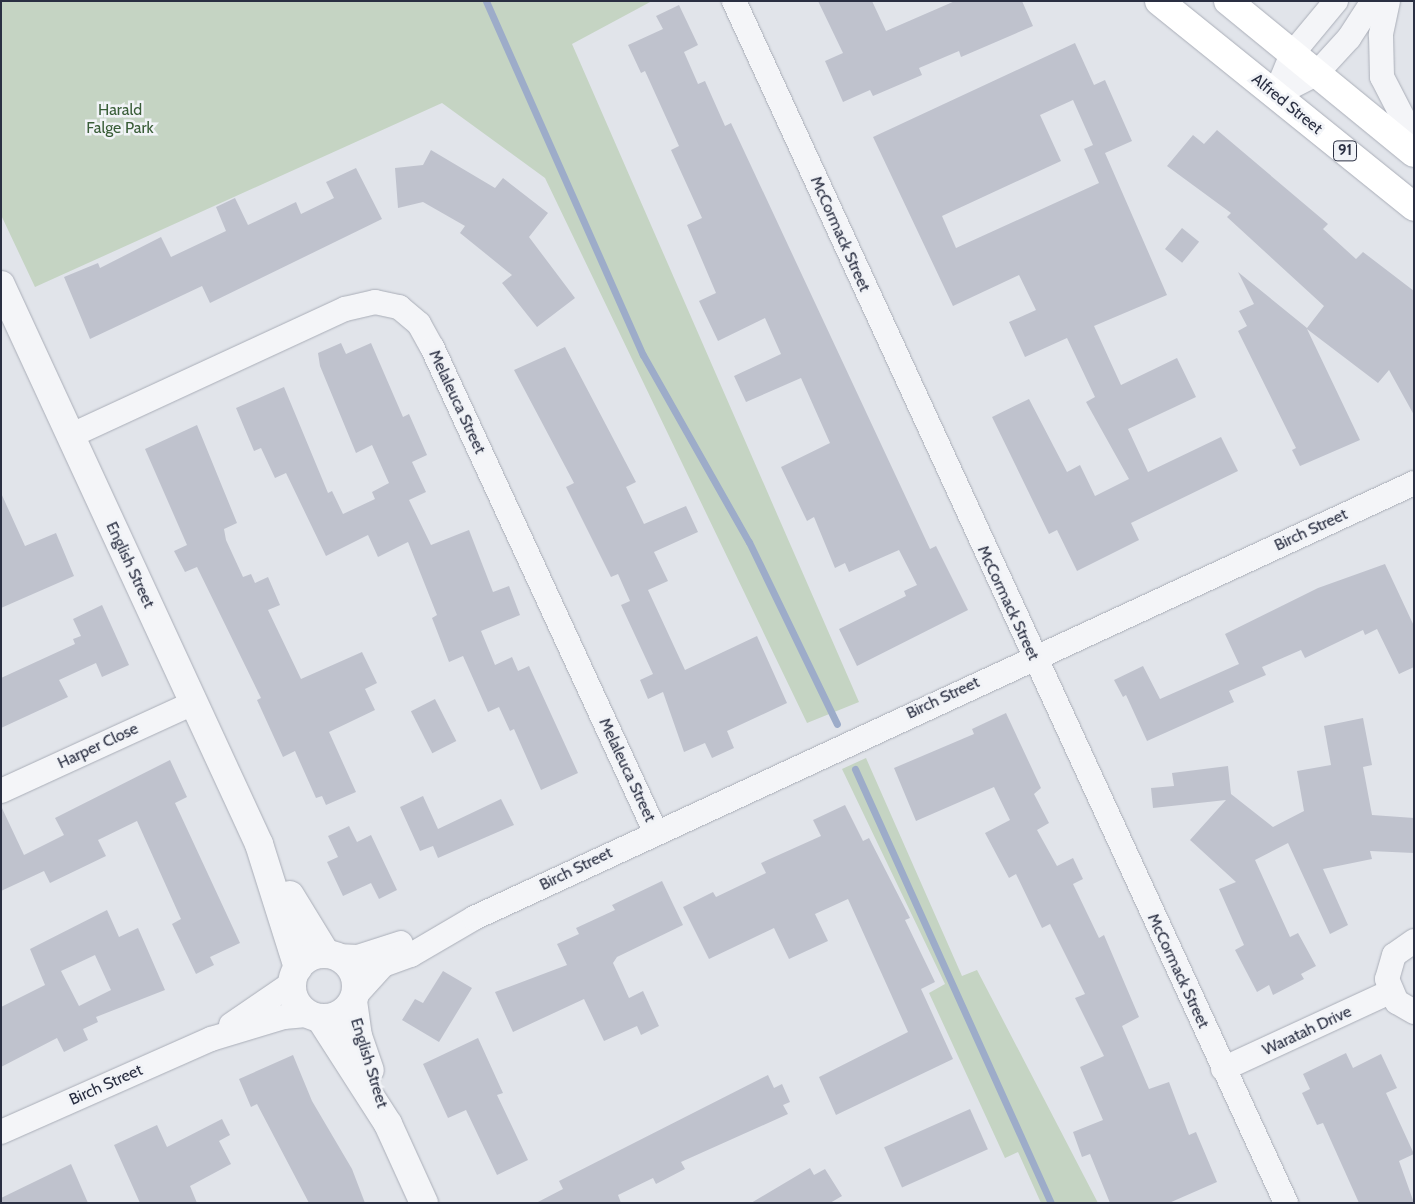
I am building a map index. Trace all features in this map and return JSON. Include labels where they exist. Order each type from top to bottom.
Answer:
[{"type":"main road","name":"Alfred Street","points":[[1159,1],[1414,207]]},
{"type":"main road","name":"91","points":[[1228,1],[1414,153]]},
{"type":"street","name":"McCormack Street","points":[[734,1],[1032,657],[1286,1203]]},
{"type":"street","points":[[1276,95],[1292,54],[1336,1]]},
{"type":"street","points":[[1276,95],[1316,74],[1348,38],[1373,1]]},
{"type":"street","points":[[1388,1],[1381,35],[1382,77],[1414,139]]},
{"type":"street","name":"English Street","points":[[1,285],[259,844],[331,955]]},
{"type":"street","name":"Melaleuca Street","points":[[70,436],[345,309],[375,302],[399,306],[419,324],[432,347],[655,831]]},
{"type":"street","name":"Birch Street","points":[[354,999],[382,965],[411,955],[474,918],[655,831],[1414,482]]},
{"type":"street","name":"Harper Close","points":[[1,790],[195,702]]},
{"type":"street","name":"English Street","points":[[259,844],[295,976]]},
{"type":"street","name":"Birch Street","points":[[331,955],[358,957],[474,918]]},
{"type":"street","points":[[1414,941],[1403,946],[1391,961],[1387,979],[1390,992],[1414,1012]]},
{"type":"street","points":[[331,955],[355,975],[354,999],[337,1016],[315,1016],[297,1004],[295,976],[310,958],[331,955]]},
{"type":"street","name":"Birch Street","points":[[211,1038],[295,976]]},
{"type":"street","name":"Waratah Drive","points":[[1223,1070],[1390,992]]},
{"type":"street","name":"English Street","points":[[354,999],[358,1036],[388,1124],[424,1203]]},
{"type":"street","name":"Birch Street","points":[[1,1132],[211,1038],[284,1016],[315,1016]]},
{"type":"street","name":"English Street","points":[[315,1016],[388,1124]]},
{"type":"green space","name":"Harald Falge Park","points":[[1,1],[652,1],[572,44],[859,702],[807,723],[545,178],[442,103],[35,287],[1,215]]},
{"type":"green space","points":[[866,758],[962,976],[977,970],[1098,1203],[1041,1203],[1018,1152],[1005,1158],[929,993],[945,984],[842,769]]},
{"type":"building","points":[[818,1],[872,1],[886,31],[955,1],[1022,1],[1033,26],[961,57],[959,51],[919,68],[922,75],[873,96],[870,90],[843,102],[825,61],[843,53]]},
{"type":"building","points":[[679,5],[698,45],[684,52],[698,84],[705,81],[725,126],[731,123],[930,549],[936,546],[968,610],[857,666],[839,629],[906,596],[904,591],[917,585],[899,550],[849,572],[845,563],[835,568],[814,517],[807,521],[781,467],[830,443],[801,378],[746,402],[734,376],[781,354],[765,318],[718,341],[699,301],[716,293],[687,225],[702,218],[671,150],[679,146],[645,71],[641,73],[628,45],[663,29],[656,16]]},
{"type":"building","points":[[1075,43],[1094,85],[1105,80],[1132,141],[1105,153],[1167,295],[1094,326],[1121,385],[1177,358],[1196,397],[1128,429],[1148,472],[1221,437],[1238,471],[1131,523],[1139,540],[1077,571],[1057,530],[1049,534],[992,417],[1029,399],[1067,472],[1080,465],[1095,496],[1129,479],[1086,402],[1095,397],[1067,338],[1025,357],[1009,322],[1036,310],[1019,275],[953,306],[873,137]],"holes":[[[1073,100],[1093,145],[1084,149],[1099,183],[956,248],[942,216],[1061,161],[1040,115]]]},
{"type":"building","points":[[1217,130],[1328,224],[1323,229],[1356,259],[1363,252],[1414,291],[1414,415],[1389,370],[1378,383],[1307,329],[1360,440],[1300,466],[1292,450],[1296,448],[1238,331],[1247,326],[1239,311],[1254,304],[1238,272],[1307,328],[1324,306],[1227,217],[1231,213],[1167,166],[1193,135],[1204,144]]},
{"type":"building","points":[[431,150],[495,188],[503,178],[548,213],[529,237],[575,298],[537,327],[502,283],[512,275],[460,233],[465,226],[423,202],[398,208],[395,168],[423,165]]},
{"type":"building","points":[[356,168],[382,219],[210,303],[202,286],[90,339],[64,277],[98,263],[100,268],[161,237],[171,257],[226,231],[216,207],[235,198],[248,225],[296,202],[301,214],[334,198],[326,182]]},
{"type":"building","points":[[1182,228],[1199,242],[1182,263],[1165,249]]},
{"type":"building","points":[[341,343],[346,354],[371,343],[403,417],[409,414],[427,455],[412,462],[426,492],[409,500],[431,545],[469,530],[493,592],[509,586],[520,615],[481,631],[495,665],[512,657],[518,671],[529,666],[578,773],[541,790],[514,729],[510,731],[499,707],[488,712],[463,656],[449,662],[432,618],[437,615],[408,542],[378,557],[368,535],[326,556],[286,473],[275,478],[261,448],[254,451],[236,408],[284,387],[328,493],[332,491],[343,514],[375,499],[372,492],[389,483],[372,445],[356,453],[320,366],[318,353]]},
{"type":"building","points":[[565,347],[636,482],[626,487],[644,524],[686,506],[698,532],[654,552],[668,581],[648,590],[685,670],[757,636],[787,703],[727,731],[734,748],[712,758],[705,743],[684,752],[663,692],[648,699],[640,680],[653,674],[621,605],[630,601],[618,574],[611,577],[566,487],[574,483],[514,370]]},
{"type":"building","points":[[197,425],[237,523],[224,529],[226,540],[243,577],[251,574],[255,583],[268,577],[280,605],[268,610],[301,679],[362,652],[377,683],[365,689],[375,710],[329,732],[356,792],[326,805],[322,796],[316,798],[295,751],[283,757],[257,700],[261,698],[197,567],[185,572],[174,551],[187,545],[145,449]]},
{"type":"building","points":[[1,493],[25,546],[56,533],[74,576],[1,608]]},
{"type":"building","points":[[1385,564],[1414,626],[1414,667],[1399,674],[1377,629],[1365,635],[1363,630],[1305,658],[1301,650],[1262,667],[1266,675],[1229,691],[1234,702],[1147,741],[1126,695],[1123,697],[1114,680],[1143,666],[1160,699],[1239,664],[1225,634],[1318,588]]},
{"type":"building","points":[[102,605],[129,665],[102,677],[96,663],[59,680],[68,697],[1,728],[1,678],[75,644],[73,639],[81,636],[73,619]]},
{"type":"building","points":[[435,699],[456,741],[432,753],[411,711]]},
{"type":"building","points":[[1006,713],[1041,788],[1034,794],[1049,823],[1037,830],[1057,866],[1073,858],[1083,879],[1073,884],[1099,938],[1104,935],[1139,1017],[1122,1026],[1149,1089],[1169,1082],[1189,1135],[1196,1132],[1217,1182],[1169,1203],[1110,1203],[1090,1154],[1082,1157],[1073,1132],[1103,1120],[1080,1067],[1104,1056],[1075,998],[1085,994],[1050,924],[1042,928],[1016,874],[1009,878],[985,833],[1010,820],[994,787],[916,821],[894,768],[974,734],[972,729]]},
{"type":"building","points":[[1363,718],[1372,765],[1363,767],[1372,815],[1414,818],[1414,853],[1370,851],[1372,859],[1323,869],[1348,925],[1330,934],[1288,843],[1255,860],[1290,937],[1298,933],[1316,966],[1301,974],[1304,979],[1273,995],[1269,985],[1257,992],[1235,950],[1244,945],[1219,889],[1236,882],[1190,840],[1226,800],[1153,808],[1151,788],[1174,786],[1172,773],[1228,766],[1231,794],[1273,827],[1304,811],[1297,771],[1331,765],[1324,726]]},
{"type":"building","points":[[170,760],[187,797],[175,803],[240,943],[210,957],[214,965],[196,974],[172,924],[181,919],[137,821],[98,840],[106,856],[50,883],[44,871],[1,891],[1,806],[24,855],[64,835],[55,818]]},
{"type":"building","points":[[423,796],[438,829],[501,799],[514,825],[438,858],[433,846],[420,851],[400,807]]},
{"type":"building","points":[[845,805],[863,841],[869,838],[910,918],[905,920],[935,982],[921,989],[953,1059],[836,1115],[819,1077],[908,1032],[848,899],[815,914],[828,941],[789,959],[774,928],[709,959],[683,907],[713,892],[716,897],[766,873],[761,863],[821,836],[813,820]]},
{"type":"building","points":[[349,826],[357,842],[371,835],[397,890],[379,899],[371,883],[343,896],[327,862],[338,857],[328,836]]},
{"type":"building","points":[[662,881],[683,925],[617,957],[613,963],[629,998],[643,991],[659,1026],[641,1035],[637,1026],[604,1041],[584,999],[513,1032],[495,992],[567,965],[557,944],[579,934],[576,928],[615,910],[612,905]]},
{"type":"building","points":[[107,910],[119,937],[138,928],[165,990],[96,1017],[98,1022],[83,1029],[88,1040],[64,1052],[57,1038],[1,1067],[1,1007],[45,985],[30,949]],"holes":[[[95,955],[111,990],[79,1006],[61,971]]]},
{"type":"building","points":[[443,971],[472,988],[439,1042],[402,1020],[415,999],[423,1003]]},
{"type":"building","points":[[478,1038],[503,1093],[497,1095],[528,1160],[497,1175],[466,1110],[448,1118],[423,1064]]},
{"type":"building","points":[[1346,1053],[1353,1068],[1381,1054],[1397,1088],[1386,1093],[1414,1154],[1399,1161],[1414,1203],[1359,1203],[1323,1123],[1317,1125],[1302,1093],[1310,1089],[1303,1074]]},
{"type":"building","points":[[293,1055],[312,1101],[352,1169],[365,1203],[309,1203],[257,1104],[251,1107],[239,1079]]},
{"type":"building","points":[[768,1075],[774,1088],[782,1084],[790,1102],[783,1105],[788,1114],[681,1162],[685,1169],[656,1184],[653,1178],[618,1195],[621,1203],[536,1203],[563,1189],[559,1181]]},
{"type":"building","points":[[970,1109],[988,1149],[902,1187],[884,1147]]},
{"type":"building","points":[[222,1119],[230,1135],[219,1141],[231,1164],[190,1186],[197,1203],[140,1203],[114,1145],[157,1125],[167,1147]]},
{"type":"building","points":[[71,1164],[88,1203],[1,1203],[1,1198]]},
{"type":"building","points":[[810,1168],[814,1175],[825,1169],[842,1196],[830,1203],[751,1203]]},
{"type":"waterway","points":[[486,1],[643,355],[749,542],[837,724]]},
{"type":"waterway","points":[[855,769],[1051,1203]]}]
